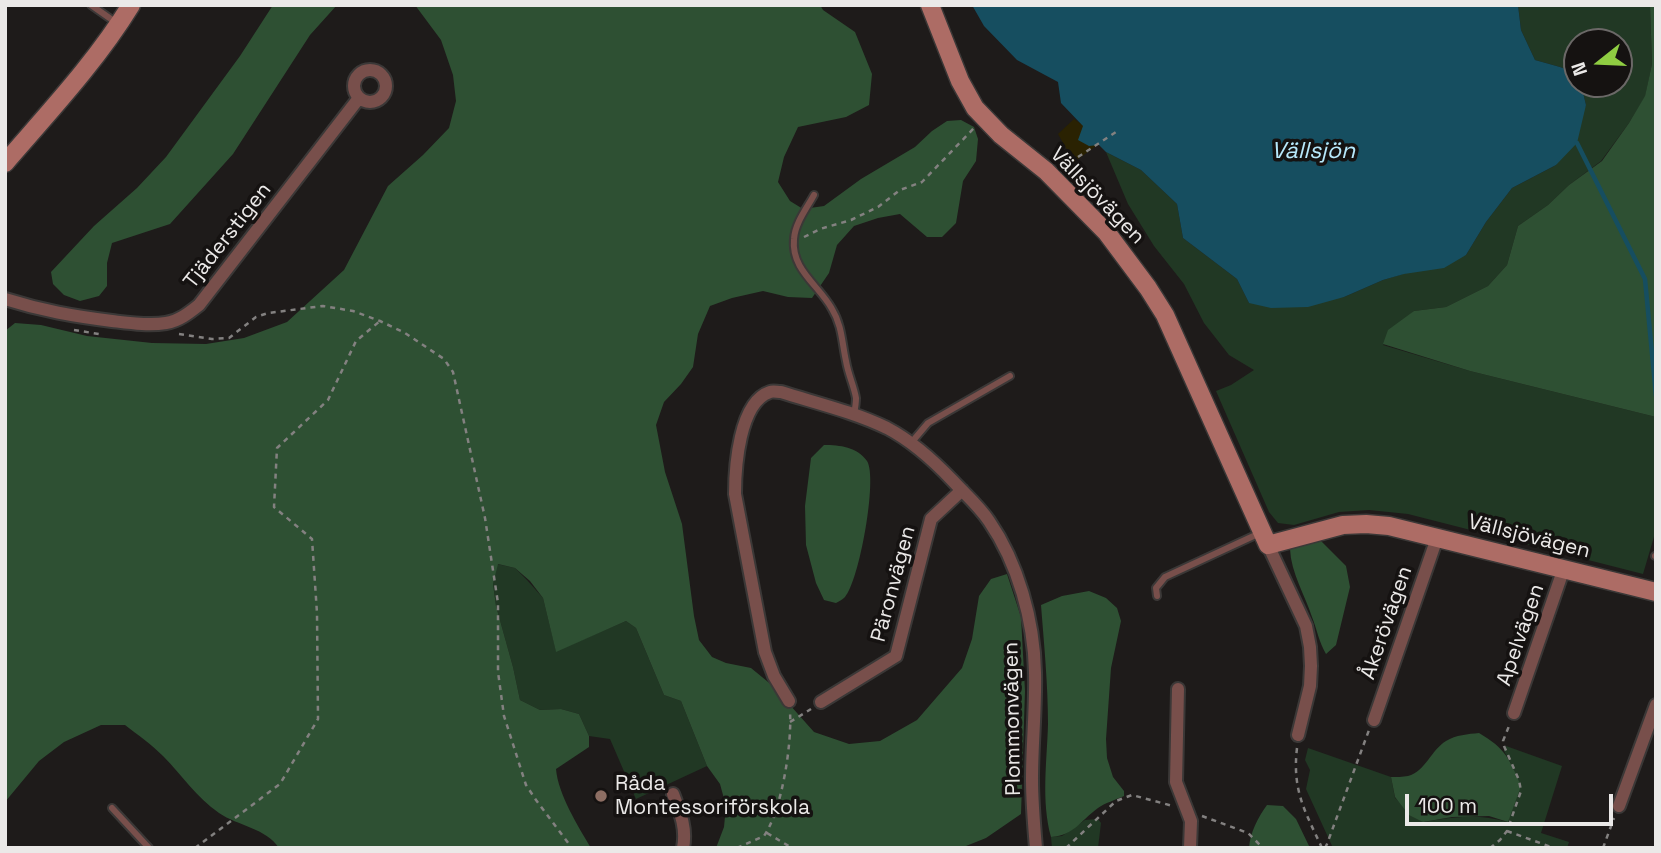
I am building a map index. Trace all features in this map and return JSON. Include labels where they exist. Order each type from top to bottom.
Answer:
[{"type":"street","points":[[5,163],[72,85],[131,5]]},
{"type":"street","name":"Vällsjövägen","points":[[930,5],[960,81],[975,108],[1001,135],[1046,171],[1107,233],[1148,288],[1176,336],[1306,626],[1310,647],[1310,686],[1298,735]]},
{"type":"street","name":"Tjäderstigen","points":[[5,299],[72,316],[132,323],[166,323],[184,317],[199,305],[359,98]]},
{"type":"street","name":"Plommonvägen","points":[[789,701],[774,676],[765,652],[735,494],[735,470],[743,428],[751,408],[770,393],[781,392],[853,414],[888,429],[911,443],[936,463],[962,490],[988,519],[1001,540],[1030,620],[1035,671],[1032,781],[1037,848]]},
{"type":"street","name":"Päronvägen","points":[[821,702],[897,656],[932,519],[962,490]]},
{"type":"street","name":"Vällsjövägen","points":[[1265,539],[1343,525],[1389,526],[1656,592]]},
{"type":"street","name":"Åkerövägen","points":[[1374,720],[1437,538]]},
{"type":"street","name":"Apelvägen","points":[[1514,713],[1564,568]]},
{"type":"street","points":[[1178,688],[1176,782],[1191,821],[1190,848]]},
{"type":"street","points":[[1619,806],[1656,705]]},
{"type":"street","points":[[673,793],[682,819],[685,837],[683,848]]},
{"type":"lane","points":[[91,5],[119,24]]},
{"type":"lane","points":[[814,195],[796,227],[793,241],[796,258],[800,270],[833,309],[842,332],[846,362],[856,400],[853,414]]},
{"type":"lane","points":[[911,443],[928,423],[1010,376]]},
{"type":"lane","points":[[1157,596],[1156,588],[1165,577],[1265,539]]},
{"type":"lane","points":[[112,808],[149,848]]},
{"type":"path","points":[[793,241],[851,220],[878,207],[900,190],[922,182],[985,118]]},
{"type":"path","points":[[1078,157],[1115,132]]},
{"type":"path","points":[[170,334],[212,339],[229,338],[256,317],[323,306],[353,311],[380,321],[405,333],[444,359],[453,372],[487,530],[498,603],[498,672],[504,716],[526,785],[572,848]]},
{"type":"path","points":[[195,848],[280,785],[318,719],[317,613],[312,539],[274,507],[277,447],[328,400],[356,341],[380,321]]},
{"type":"path","points":[[69,328],[96,334],[110,333]]},
{"type":"path","points":[[737,848],[764,836],[775,815],[782,785],[790,722],[789,701]]},
{"type":"path","points":[[790,722],[821,702]]},
{"type":"path","points":[[1490,848],[1507,831],[1521,788],[1503,741],[1514,713]]},
{"type":"path","points":[[1298,735],[1295,769],[1297,790],[1323,848],[1327,845],[1357,758],[1374,720]]},
{"type":"path","points":[[1066,848],[1116,801],[1132,795],[1188,811],[1248,833],[1263,848]]},
{"type":"path","points":[[1603,848],[1619,806]]},
{"type":"path","points":[[1507,831],[1554,848]]},
{"type":"path","points":[[767,833],[792,848]]},
{"type":"green space","points":[[273,5],[337,5],[310,35],[233,154],[170,224],[112,243],[107,263],[107,286],[99,296],[80,301],[64,295],[53,284],[51,272],[94,226],[137,188],[166,157],[240,56]]},
{"type":"green space","points":[[415,5],[820,5],[823,10],[855,32],[872,74],[869,105],[846,117],[798,127],[784,157],[778,182],[790,201],[803,209],[824,206],[861,179],[915,147],[947,121],[961,120],[974,127],[978,139],[976,161],[963,181],[956,223],[942,237],[927,237],[900,214],[878,218],[854,226],[837,245],[829,273],[812,298],[788,297],[763,291],[710,306],[698,334],[693,367],[664,402],[656,425],[665,472],[682,524],[699,640],[712,657],[751,668],[773,686],[814,732],[849,744],[880,741],[917,720],[962,668],[972,639],[979,596],[991,579],[1007,574],[1021,617],[1025,691],[1021,814],[986,838],[961,848],[716,848],[724,827],[726,806],[720,784],[707,766],[681,701],[664,695],[636,628],[626,621],[556,652],[543,598],[515,568],[498,564],[493,584],[496,606],[520,700],[540,710],[561,709],[579,714],[589,736],[589,747],[556,769],[565,799],[591,848],[279,848],[267,836],[211,807],[170,763],[125,725],[101,725],[64,742],[39,761],[5,802],[5,331],[15,323],[41,325],[87,336],[152,343],[206,344],[244,338],[287,322],[344,270],[388,186],[449,128],[456,101],[453,75],[441,40]]},
{"type":"green space","points":[[1518,5],[1650,5],[1652,64],[1645,97],[1601,161],[1518,226],[1507,265],[1488,286],[1446,307],[1414,311],[1383,345],[1470,371],[1656,417],[1656,530],[1643,574],[1408,514],[1369,510],[1339,512],[1294,525],[1278,523],[1269,512],[1216,391],[1254,370],[1229,355],[1204,323],[1184,284],[1154,246],[1128,204],[1106,152],[1141,170],[1177,204],[1183,238],[1237,279],[1249,303],[1344,297],[1383,280],[1466,255],[1486,222],[1512,188],[1556,165],[1586,105],[1584,98],[1633,98],[1633,28],[1563,28],[1563,68],[1535,60],[1521,30]]},
{"type":"green space","points":[[1650,5],[1656,5],[1656,417],[1470,371],[1383,344],[1388,330],[1414,311],[1446,307],[1488,286],[1507,265],[1518,226],[1602,161],[1645,96],[1652,64]]},
{"type":"green space","points":[[824,445],[853,450],[863,456],[870,471],[869,508],[856,572],[845,597],[836,603],[824,600],[816,583],[806,545],[805,506],[811,458]]},
{"type":"green space","points":[[1318,538],[1346,566],[1350,587],[1336,645],[1326,654],[1296,575],[1290,549],[1302,542]]},
{"type":"green space","points":[[497,564],[515,568],[543,598],[556,651],[626,621],[636,628],[664,695],[681,701],[707,766],[636,799],[610,739],[589,736],[579,714],[561,709],[540,710],[520,700],[496,606],[493,584]]},
{"type":"green space","points":[[1089,591],[1106,598],[1117,608],[1121,621],[1111,668],[1106,739],[1107,758],[1113,777],[1124,791],[1124,796],[1098,808],[1072,830],[1051,837],[1045,795],[1048,709],[1041,605],[1062,596]]},
{"type":"green space","points":[[1479,733],[1506,755],[1521,786],[1508,822],[1489,816],[1452,817],[1423,822],[1409,815],[1395,797],[1391,777],[1406,776],[1419,770],[1441,745],[1450,739]]},
{"type":"green space","points":[[1506,746],[1562,766],[1541,833],[1569,842],[1567,848],[1333,848],[1306,789],[1310,770],[1305,760],[1308,748],[1391,777],[1395,798],[1423,822],[1476,817],[1508,822],[1514,769],[1504,751]]},
{"type":"green space","points":[[1267,805],[1283,806],[1296,819],[1310,848],[1249,848],[1255,825]]},
{"type":"green space","points":[[1098,819],[1101,823],[1098,848],[1052,848],[1051,837],[1062,836],[1085,820]]},
{"type":"sand","points":[[1074,119],[1084,126],[1099,144],[1074,162],[1058,134]]},
{"type":"water","name":"Vällsjön","points":[[972,5],[1518,5],[1521,30],[1535,60],[1563,68],[1563,98],[1584,98],[1586,105],[1577,143],[1556,165],[1512,188],[1486,222],[1466,255],[1444,268],[1383,280],[1344,297],[1308,307],[1271,308],[1249,303],[1237,279],[1183,238],[1177,204],[1141,170],[1106,152],[1099,145],[1089,146],[1078,140],[1083,126],[1061,103],[1058,82],[1017,60],[984,26]]},
{"type":"waterway","points":[[1577,143],[1645,279],[1656,396]]},
{"type":"place","name":"Råda Montessoriförskola","points":[[601,796]]}]
